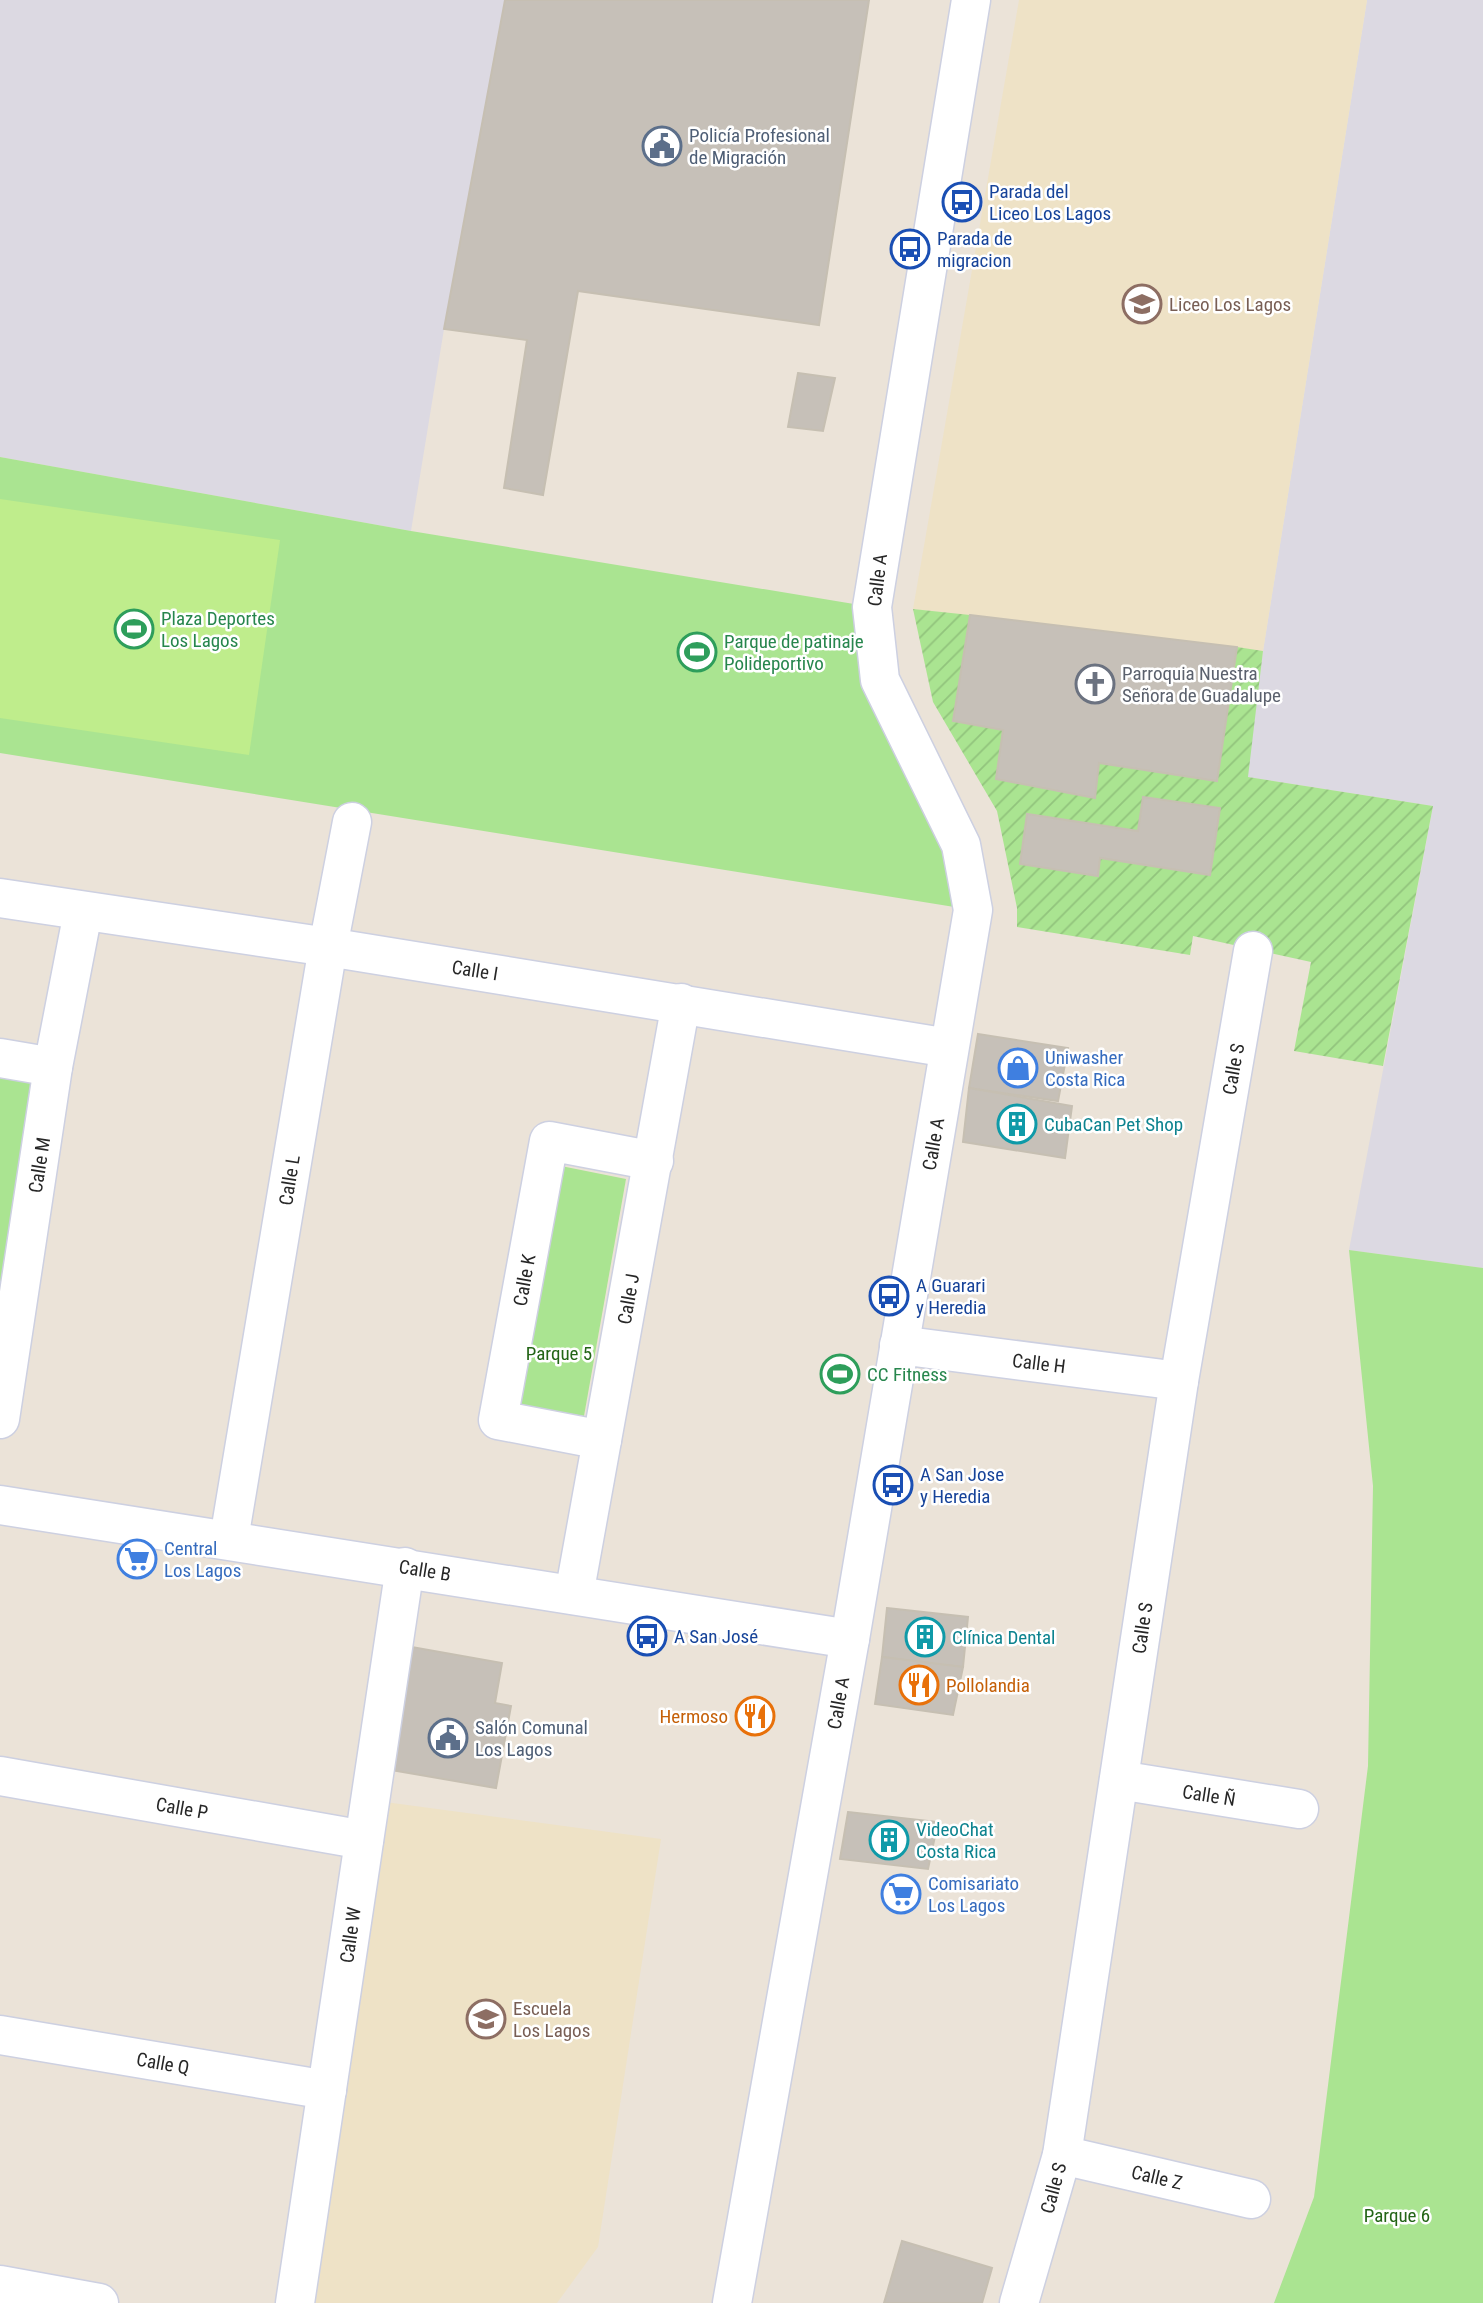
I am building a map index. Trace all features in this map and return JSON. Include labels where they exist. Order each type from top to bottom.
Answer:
[{"type":"street","name":"Calle A","points":[[733,2303],[850,1639],[973,910],[961,845],[880,680],[872,607],[971,0]]},
{"type":"street","name":"Calle L","points":[[229,1539],[328,947],[352,822]]},
{"type":"street","name":"Calle I","points":[[0,898],[328,947],[949,1048]]},
{"type":"street","name":"Calle M","points":[[0,1419],[6,1338],[83,912]]},
{"type":"street","name":"Calle S","points":[[1019,2303],[1062,2155],[1179,1381],[1253,951]]},
{"type":"street","name":"Calle J","points":[[574,1595],[681,1003]]},
{"type":"street","points":[[0,1058],[53,1068]]},
{"type":"street","name":"Calle K","points":[[602,1440],[498,1420],[549,1141],[654,1161]]},
{"type":"street","name":"Calle H","points":[[899,1345],[1179,1381]]},
{"type":"street","name":"Calle B","points":[[0,1505],[850,1639]]},
{"type":"street","name":"Calle W","points":[[295,2303],[405,1567]]},
{"type":"street","name":"Calle P","points":[[0,1776],[364,1840]]},
{"type":"street","name":"Calle Ñ","points":[[1119,1780],[1298,1809]]},
{"type":"street","name":"Calle Q","points":[[0,2035],[327,2090]]},
{"type":"street","name":"Calle Z","points":[[1062,2155],[1251,2199]]},
{"type":"street","points":[[0,2285],[99,2303]]},
{"type":"shaded area","points":[[0,0],[505,0],[444,329],[411,531],[0,457]]},
{"type":"shaded area","name":"Liceo Los Lagos","points":[[1019,0],[1367,0],[1263,651],[913,609]]},
{"type":"shaded area","points":[[1367,0],[1483,0],[1483,1268],[1349,1250],[1433,806],[1247,777],[1263,651]]},
{"type":"shaded area","name":"Escuela Los Lagos","points":[[370,1800],[661,1839],[598,2247],[557,2303],[295,2303]]},
{"type":"green space","points":[[0,457],[411,531],[872,607],[973,910],[0,753]]},
{"type":"green space","name":"Plaza Deportes Los Lagos","points":[[0,499],[280,540],[249,755],[0,718]]},
{"type":"green space","points":[[913,609],[970,615],[953,721],[1003,730],[996,779],[1095,798],[1099,763],[1237,647],[1263,651],[1248,777],[1433,806],[1383,1066],[1294,1051],[1311,962],[1193,936],[1190,955],[1017,927],[1017,908],[997,811],[933,702]],"holes":[[[1143,797],[1219,808],[1210,874],[1100,858],[1098,876],[1020,864],[1027,814],[1138,831]]]},
{"type":"green space","points":[[0,1070],[50,1078],[0,1337]]},
{"type":"green space","name":"Parque 5","points":[[556,1165],[626,1179],[584,1416],[513,1404]]},
{"type":"green space","name":"Parque 6","points":[[1349,1250],[1483,1268],[1483,2303],[1274,2303],[1314,2197],[1368,1766],[1373,1486]]},
{"type":"building","name":"Policía Profesional de Migración","points":[[505,0],[869,0],[819,325],[578,291],[543,495],[504,488],[527,340],[444,329]]},
{"type":"building","points":[[798,373],[835,378],[823,431],[788,427]]},
{"type":"building","name":"Parroquia Nuestra Señora de Guadalupe","points":[[970,615],[1237,647],[1217,781],[1099,763],[1095,798],[996,779],[1003,730],[953,721]]},
{"type":"building","points":[[1143,797],[1220,808],[1210,875],[1100,858],[1098,876],[1020,864],[1027,814],[1138,831]]},
{"type":"building","name":"Uniwasher Costa Rica","points":[[978,1034],[1068,1048],[1058,1101],[969,1088]]},
{"type":"building","name":"CubaCan Pet Shop","points":[[969,1088],[1072,1106],[1065,1158],[963,1142]]},
{"type":"building","name":"Clínica Dental","points":[[887,1608],[968,1617],[963,1667],[882,1657]]},
{"type":"building","name":"Salón Comunal Los Lagos","points":[[406,1646],[502,1663],[495,1703],[511,1706],[496,1788],[385,1769]]},
{"type":"building","name":"Pollolandia","points":[[882,1657],[963,1667],[953,1715],[875,1704]]},
{"type":"building","name":"VideoChat Costa Rica","points":[[848,1812],[938,1822],[928,1869],[840,1859]]},
{"type":"building","points":[[902,2241],[992,2268],[982,2303],[884,2303]]},
{"type":"place","name":"Policía Profesional de Migración","points":[[662,146]]},
{"type":"place","name":"Parada del Liceo Los Lagos","points":[[962,202]]},
{"type":"place","name":"Parada de migracion","points":[[910,249]]},
{"type":"place","name":"Liceo Los Lagos","points":[[1142,304]]},
{"type":"place","name":"Plaza Deportes Los Lagos","points":[[134,629]]},
{"type":"place","name":"Parque de patinaje Polideportivo","points":[[697,652]]},
{"type":"place","name":"Parroquia Nuestra Señora de Guadalupe","points":[[1095,684]]},
{"type":"place","name":"Uniwasher Costa Rica","points":[[1018,1068]]},
{"type":"place","name":"CubaCan Pet Shop","points":[[1017,1124]]},
{"type":"place","name":"A Guarari y Heredia","points":[[889,1296]]},
{"type":"place","name":"CC Fitness","points":[[840,1374]]},
{"type":"place","name":"A San Jose y Heredia","points":[[893,1485]]},
{"type":"place","name":"Central Los Lagos","points":[[137,1559]]},
{"type":"place","name":"A San José","points":[[647,1636]]},
{"type":"place","name":"Clínica Dental","points":[[925,1637]]},
{"type":"place","name":"Pollolandia","points":[[919,1685]]},
{"type":"place","name":"Hermoso","points":[[755,1716]]},
{"type":"place","name":"Salón Comunal Los Lagos","points":[[448,1738]]},
{"type":"place","name":"VideoChat Costa Rica","points":[[889,1840]]},
{"type":"place","name":"Comisariato Los Lagos","points":[[901,1894]]},
{"type":"place","name":"Escuela Los Lagos","points":[[486,2019]]}]
